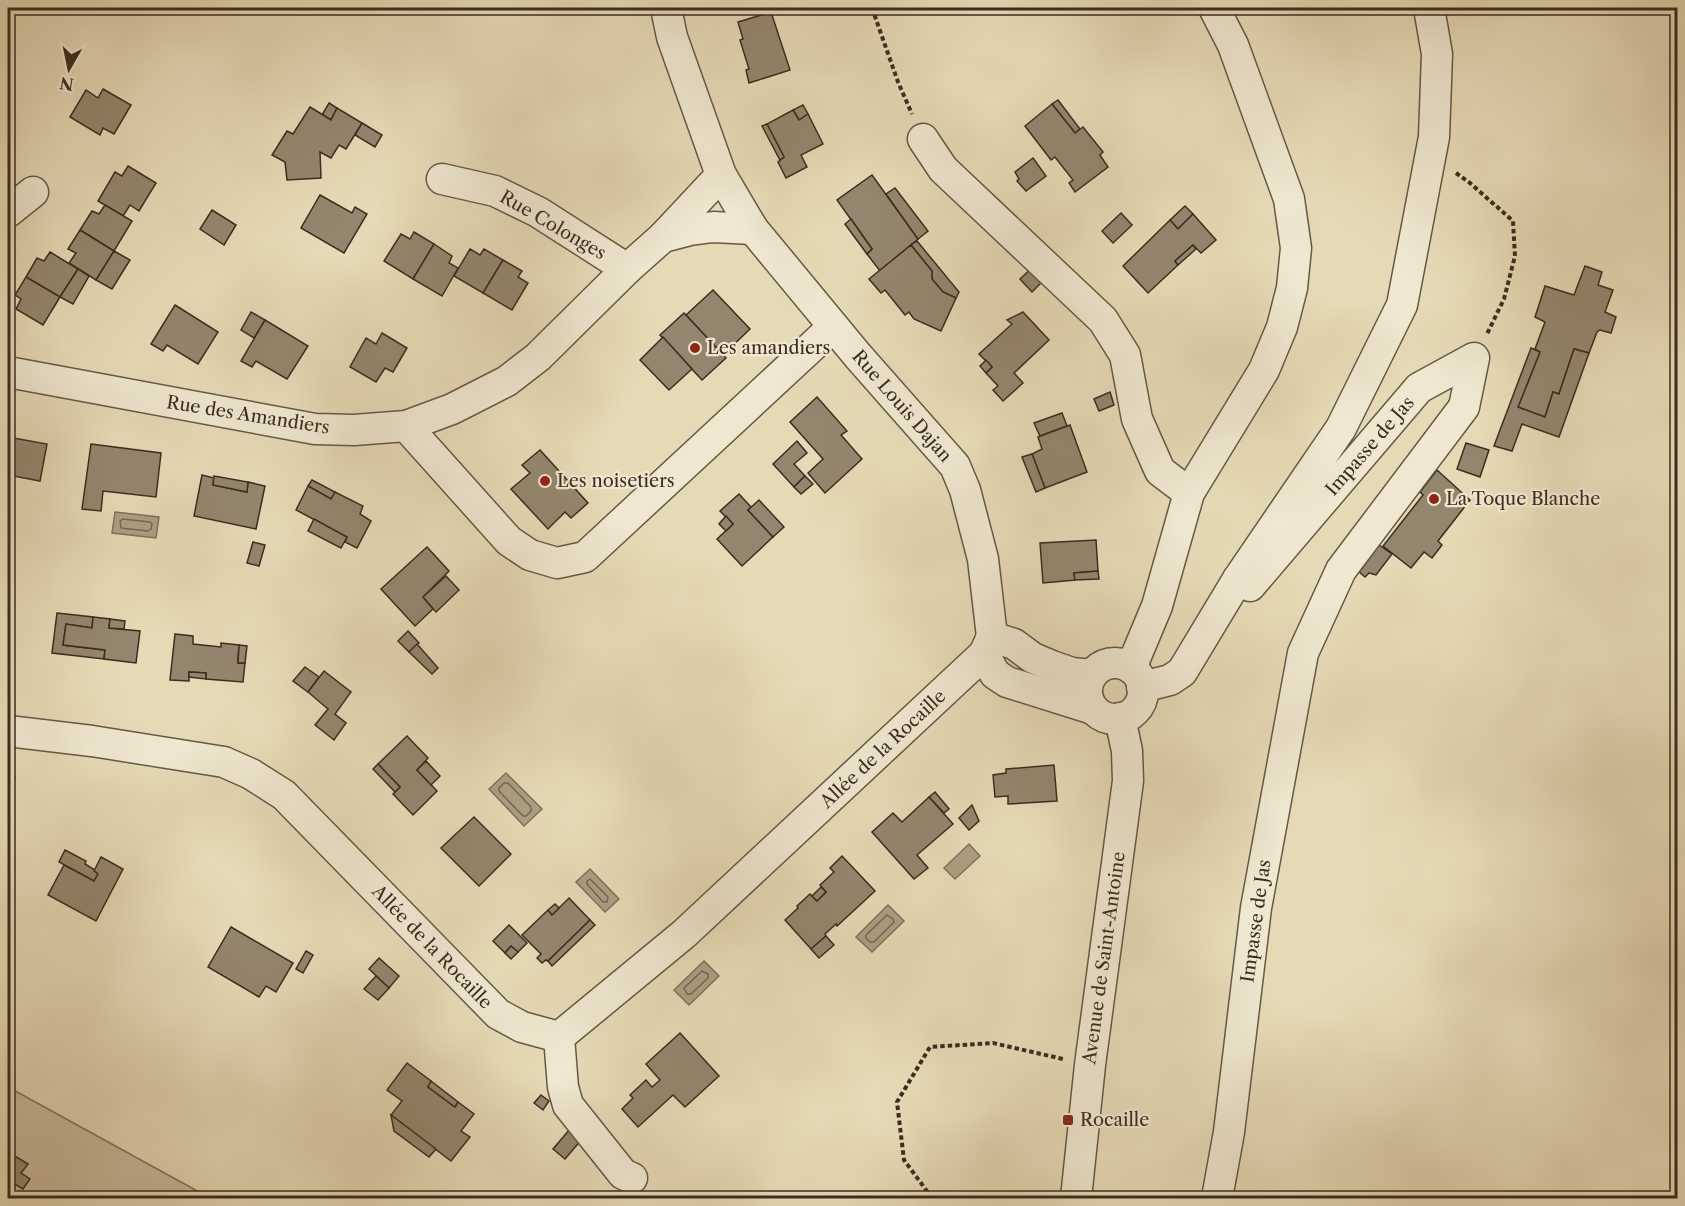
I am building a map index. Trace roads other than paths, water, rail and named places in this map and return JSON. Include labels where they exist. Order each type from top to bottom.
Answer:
[{"type":"street","name":"Rue Louis Dajan","points":[[666,8],[672,37],[721,175],[753,229],[833,327],[955,466],[965,489],[982,559],[988,646]]},
{"type":"street","points":[[1136,678],[1189,493],[1264,370],[1282,327],[1292,288],[1296,248],[1289,199],[1233,45],[1214,8]]},
{"type":"street","name":"Impasse de Jas","points":[[1217,1198],[1229,1132],[1256,908],[1303,653],[1341,570],[1464,407],[1474,358],[1419,388],[1250,586],[1238,579],[1341,428],[1402,305],[1434,137],[1437,54],[1429,8]]},
{"type":"street","points":[[923,139],[943,169],[1103,320],[1125,355],[1137,419],[1160,471],[1189,493]]},
{"type":"street","name":"Rue des Amandiers","points":[[8,372],[315,429],[354,430],[406,426],[452,409],[507,381],[538,357],[627,268],[663,237],[721,175]]},
{"type":"street","name":"Rue Colonges","points":[[442,179],[495,191],[538,213],[627,268]]},
{"type":"street","points":[[8,212],[33,192]]},
{"type":"street","points":[[663,237],[713,227],[753,229]]},
{"type":"street","points":[[406,426],[509,542],[530,555],[557,563],[585,557],[833,327]]},
{"type":"street","points":[[1136,678],[1170,680],[1182,672],[1238,579]]},
{"type":"street","points":[[1092,675],[1072,673],[1052,666],[1033,658],[1014,644],[988,646],[995,674],[1007,682],[1107,714],[1135,711],[1142,696],[1136,678],[1123,664],[1105,664],[1098,668],[1088,683],[1089,701],[1107,714]]},
{"type":"street","name":"Allée de la Rocaille","points":[[8,731],[92,741],[224,762],[251,774],[284,795],[498,1014],[522,1027],[559,1037],[684,934],[988,646]]},
{"type":"street","name":"Avenue de Saint-Antoine","points":[[1076,1198],[1090,1065],[1128,781],[1127,751],[1107,714]]},
{"type":"street","points":[[559,1037],[563,1087],[568,1105],[623,1174],[632,1178]]},
{"type":"water","points":[[115,512],[159,517],[156,538],[112,533]]},
{"type":"water","points":[[506,773],[542,809],[524,826],[489,789]]},
{"type":"water","points":[[969,844],[980,856],[955,879],[944,868]]},
{"type":"water","points":[[590,869],[619,899],[605,912],[576,882]]},
{"type":"water","points":[[888,905],[904,921],[872,952],[856,937]]},
{"type":"water","points":[[704,961],[719,976],[689,1005],[674,990]]},
{"type":"place","name":"Les amandiers","points":[[695,348]]},
{"type":"place","name":"Les noisetiers","points":[[545,481]]},
{"type":"place","name":"La Toque Blanche","points":[[1434,499]]},
{"type":"place","name":"Rocaille","points":[[1068,1120]]}]
